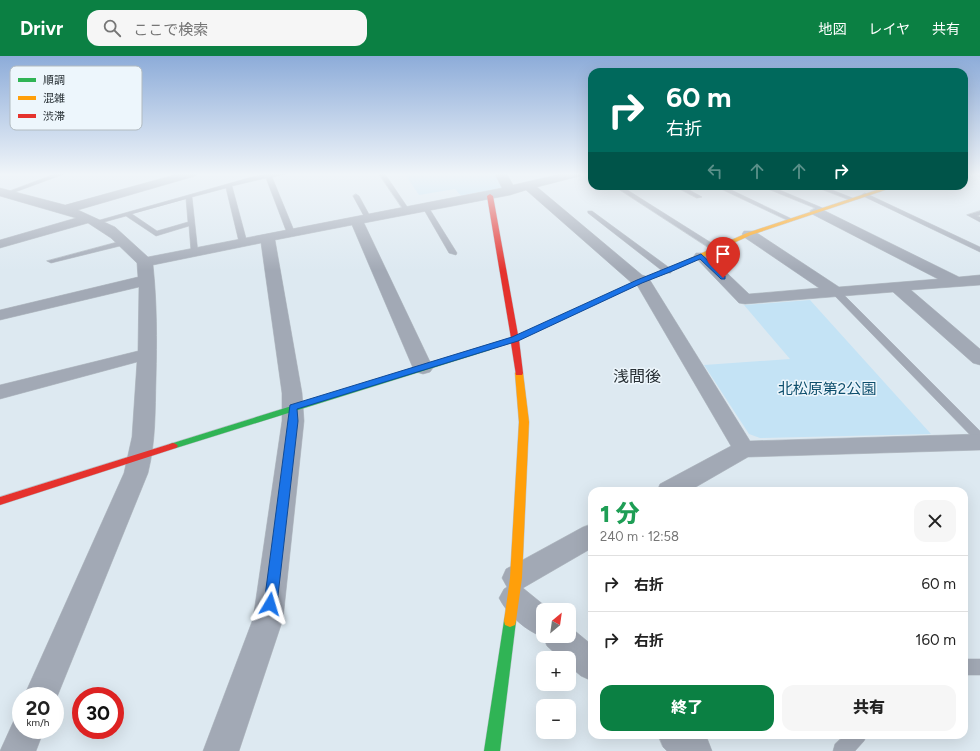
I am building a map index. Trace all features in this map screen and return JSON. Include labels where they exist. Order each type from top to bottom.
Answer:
[{"type":"street","points":[[45,687],[136,472],[144,440],[147,354],[146,262],[125,242],[93,220],[56,206]]},
{"type":"street","points":[[66,209],[75,206]]},
{"type":"street","points":[[146,262],[267,237],[434,206]]},
{"type":"street","points":[[492,206],[515,339],[524,422],[515,588],[492,751]]},
{"type":"street","points":[[554,206],[640,281],[744,449]]},
{"type":"street","points":[[0,501],[293,407],[515,339],[640,281],[668,271],[749,234],[789,219],[830,206]]},
{"type":"street","points":[[819,210],[958,282]]},
{"type":"street","points":[[362,219],[423,368]]},
{"type":"street","points":[[0,244],[93,220]]},
{"type":"street","points":[[749,234],[836,292]]},
{"type":"street","points":[[221,751],[268,620],[293,421],[292,393],[267,237]]},
{"type":"street","points":[[701,256],[745,299],[980,280]]},
{"type":"street","points":[[0,315],[147,280]]},
{"type":"street","points":[[897,287],[980,359]]},
{"type":"street","points":[[0,392],[147,354]]},
{"type":"street","points":[[676,487],[744,449],[980,442]]},
{"type":"street","points":[[515,588],[588,538]]},
{"type":"street","points":[[515,588],[536,614]]},
{"type":"street","points":[[566,643],[588,662]]},
{"type":"street","points":[[18,751],[23,739]]},
{"type":"street","points":[[680,739],[694,751]]},
{"type":"lane","points":[[93,220],[127,214],[155,206]]},
{"type":"lane","points":[[190,206],[195,251]]},
{"type":"lane","points":[[234,206],[243,242]]},
{"type":"lane","points":[[280,206],[291,233]]},
{"type":"lane","points":[[359,206],[362,219]]},
{"type":"lane","points":[[404,206],[407,211]]},
{"type":"lane","points":[[649,206],[716,249]]},
{"type":"lane","points":[[762,206],[789,219]]},
{"type":"lane","points":[[811,206],[819,210]]},
{"type":"lane","points":[[897,206],[980,250]]},
{"type":"lane","points":[[426,208],[453,253]]},
{"type":"lane","points":[[590,212],[668,271]]},
{"type":"lane","points":[[980,213],[970,215],[980,220]]},
{"type":"lane","points":[[127,214],[156,234],[192,223]]},
{"type":"lane","points":[[51,261],[125,242]]},
{"type":"lane","points":[[836,292],[980,438]]},
{"type":"lane","points":[[842,751],[854,739]]},
{"type":"green space","name":"北松原第2公園","points":[[810,300],[931,434],[760,438],[749,434],[704,365],[790,359],[744,305]]},
{"type":"traffic: fast","points":[[173,446],[487,348]]},
{"type":"traffic: fast","points":[[492,751],[510,621]]},
{"type":"traffic: slow","points":[[651,277],[668,271],[749,234],[832,206]]},
{"type":"traffic: slow","points":[[510,621],[516,578],[524,422],[519,373]]},
{"type":"traffic: jam","points":[[492,206],[515,339],[519,373]]},
{"type":"traffic: jam","points":[[487,348],[515,339],[651,277]]},
{"type":"traffic: jam","points":[[0,501],[173,446]]},
{"type":"district","name":"浅間後","points":[[637,376]]},
{"type":"route","points":[[270,604],[293,421],[293,407],[515,339],[639,281],[668,271],[701,256],[723,278]]}]
